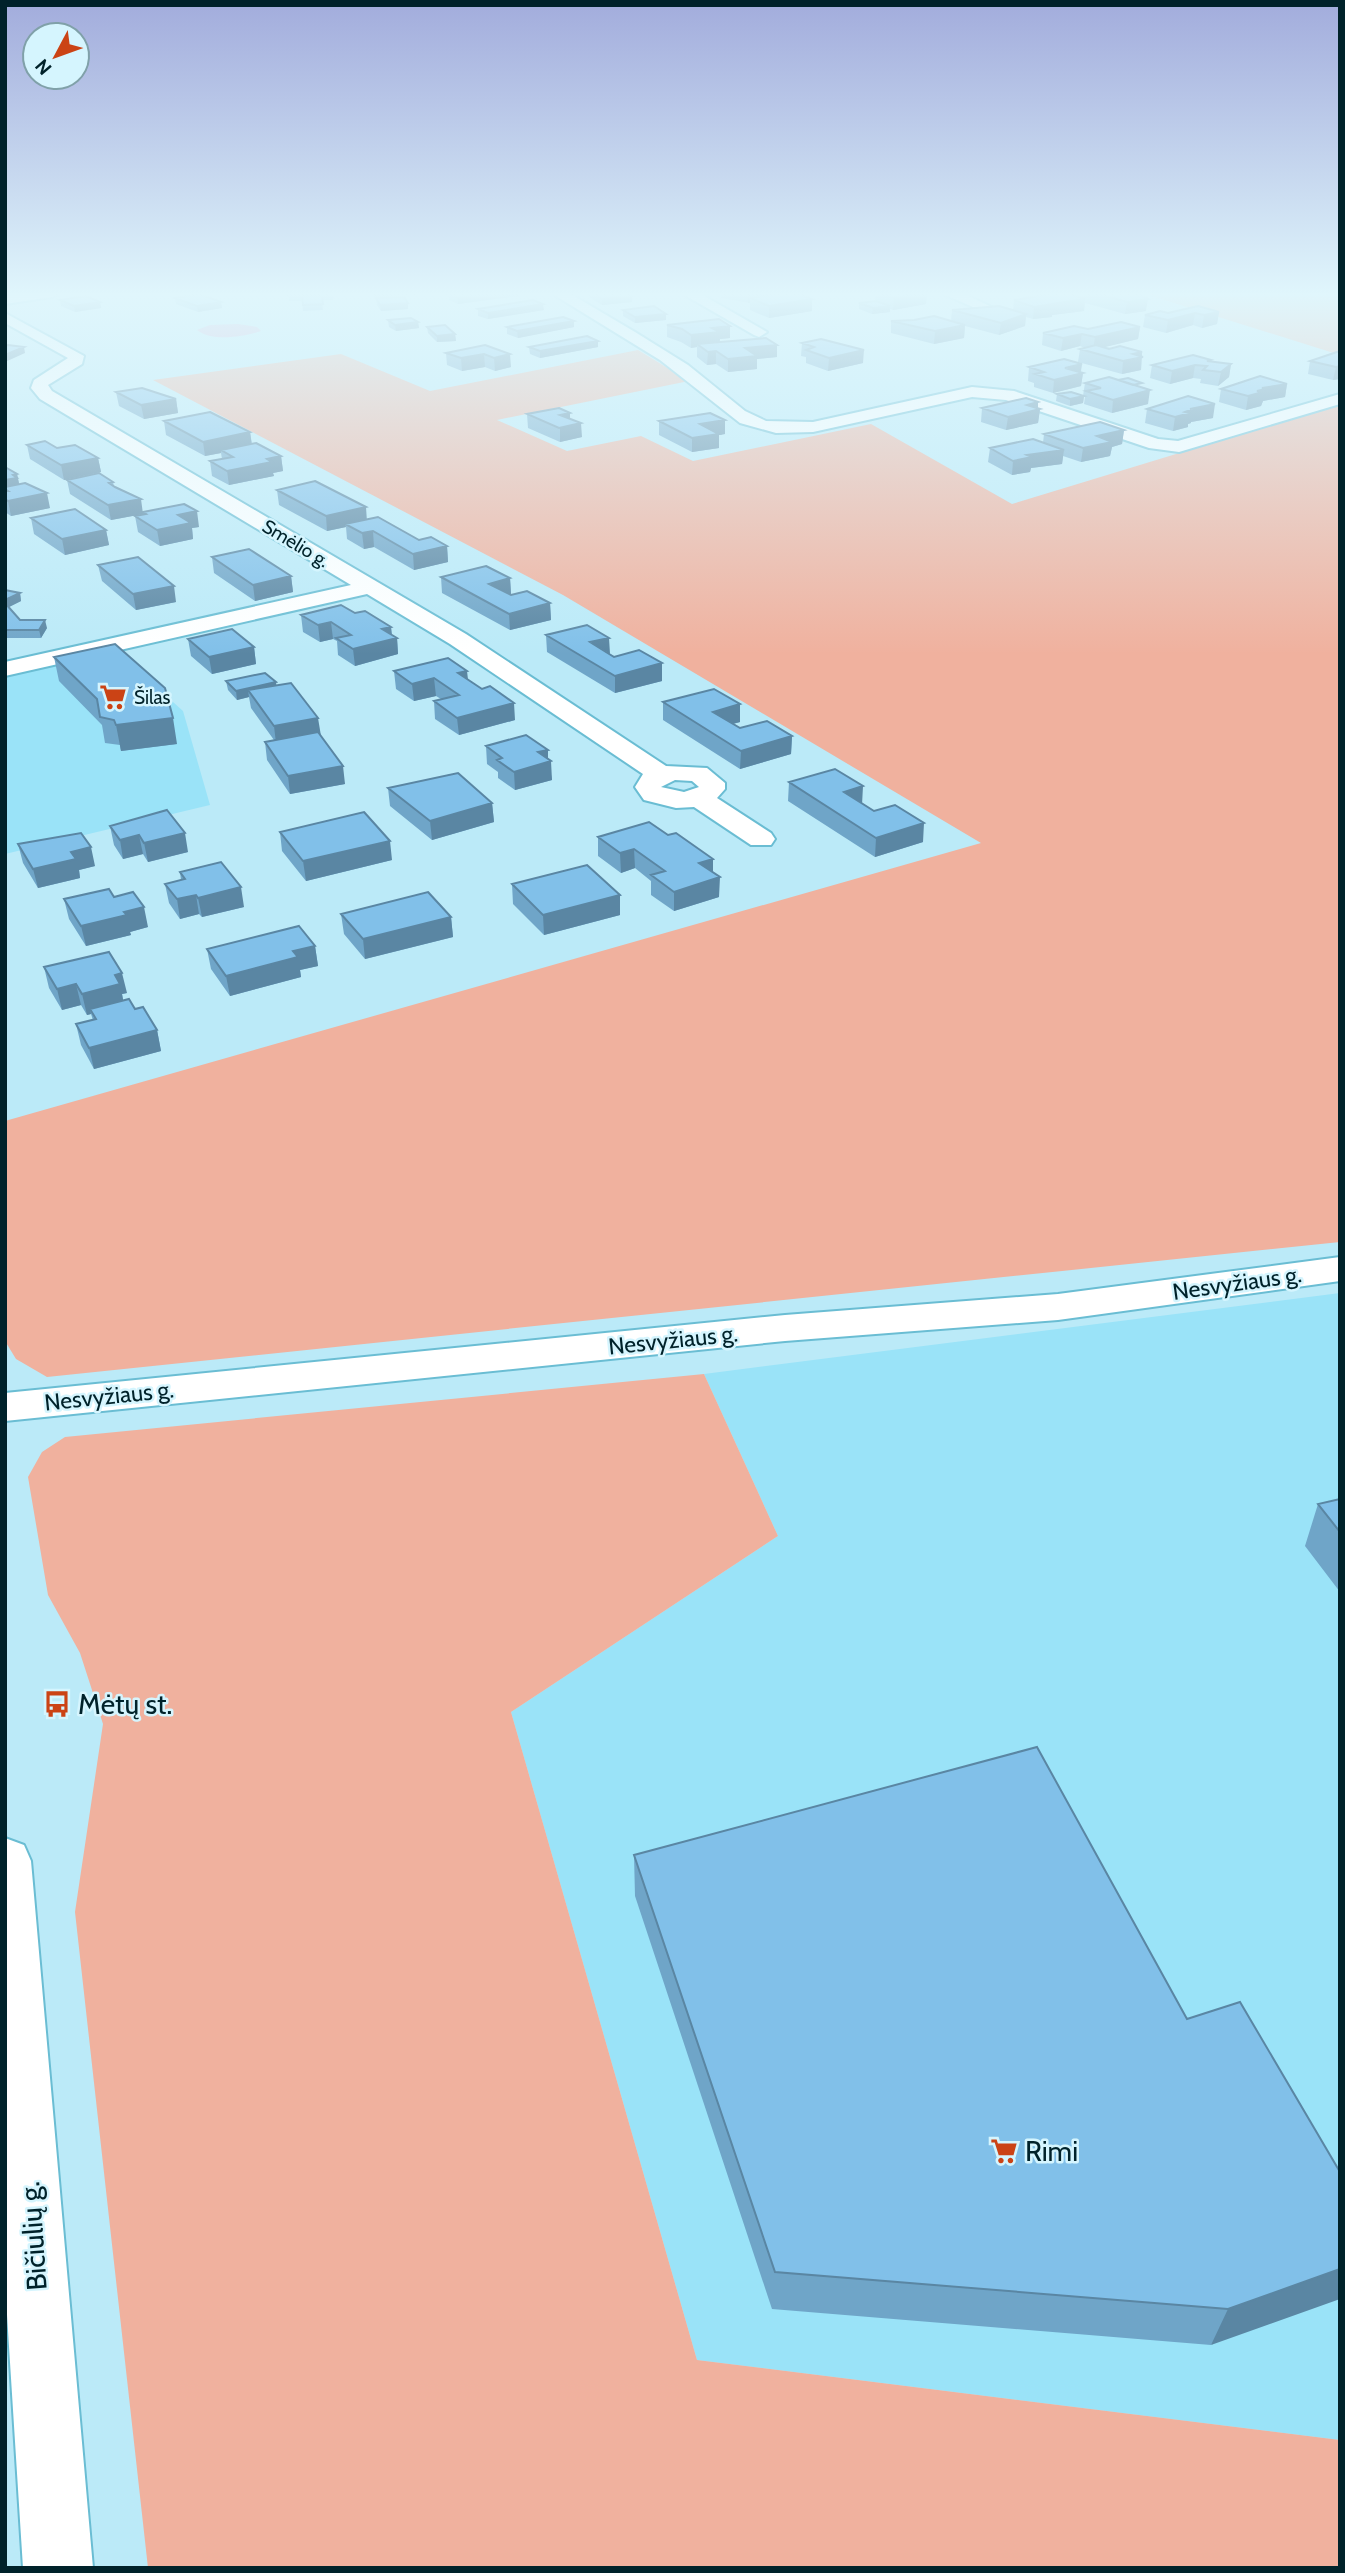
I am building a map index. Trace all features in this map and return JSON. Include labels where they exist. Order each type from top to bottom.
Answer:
[{"type":"street","name":"Smėlio g.","points":[[76,413],[458,639],[661,774],[651,780],[648,787],[653,794],[682,800],[698,798],[761,839]]},
{"type":"street","points":[[737,413],[752,422],[788,430],[813,428],[879,413]]},
{"type":"street","points":[[1063,413],[1167,447],[1190,445],[1296,413]]},
{"type":"street","points":[[5,668],[370,587]]},
{"type":"street","name":"Nesvyžiaus g.","points":[[5,1407],[785,1328],[1058,1307],[1340,1269]]},
{"type":"street","name":"Bičiulių g.","points":[[5,1861],[58,2568]]},
{"type":"shaded area","points":[[216,413],[531,413],[497,420],[567,451],[641,436],[693,461],[871,424],[1012,504],[1310,413],[1340,413],[1340,1242],[47,1377],[16,1359],[5,1341],[5,1121],[981,843],[563,595]]},
{"type":"shaded area","points":[[123,657],[183,711],[210,805],[5,854],[5,677],[74,660]]},
{"type":"shaded area","points":[[1340,1293],[1340,2440],[697,2360],[511,1712],[778,1536],[704,1374]]},
{"type":"shaded area","points":[[704,1374],[778,1536],[511,1712],[697,2360],[1340,2440],[1340,2568],[148,2568],[75,1912],[103,1724],[80,1653],[48,1595],[28,1477],[42,1452],[65,1437]]},
{"type":"building","points":[[212,413],[250,432],[203,442],[164,421]]},
{"type":"building","points":[[570,413],[560,415],[581,423],[559,428],[527,414]]},
{"type":"building","points":[[710,413],[725,420],[700,424],[719,434],[692,438],[659,421]]},
{"type":"building","points":[[997,413],[1024,413],[1008,417]]},
{"type":"building","points":[[1161,413],[1190,413],[1175,417]]},
{"type":"building","points":[[1100,422],[1124,430],[1097,436],[1112,442],[1083,448],[1044,434]]},
{"type":"building","points":[[1033,439],[1064,450],[1027,455],[1032,457],[1013,461],[990,448]]},
{"type":"building","points":[[45,441],[57,448],[75,445],[98,458],[61,465],[27,445]]},
{"type":"building","points":[[256,443],[281,456],[267,459],[272,462],[227,471],[210,461],[233,457],[221,450]]},
{"type":"building","points":[[5,467],[17,474],[13,475],[17,478],[5,480]]},
{"type":"building","points":[[99,473],[113,482],[109,483],[115,487],[141,499],[108,505],[67,480]]},
{"type":"building","points":[[315,481],[366,507],[326,516],[277,490]]},
{"type":"building","points":[[25,483],[47,493],[8,501],[5,499],[5,491],[8,491],[5,487]]},
{"type":"building","points":[[184,504],[197,511],[178,515],[191,523],[157,530],[135,516],[146,514],[143,512]]},
{"type":"building","points":[[75,509],[106,530],[62,539],[31,518]]},
{"type":"building","points":[[378,517],[419,540],[431,537],[447,546],[413,554],[373,531],[362,533],[345,524]]},
{"type":"building","points":[[249,549],[291,576],[253,585],[212,557]]},
{"type":"building","points":[[138,557],[174,586],[133,594],[98,565]]},
{"type":"building","points":[[486,566],[510,578],[489,584],[511,595],[527,591],[550,603],[509,614],[441,577]]},
{"type":"building","points":[[5,590],[20,593],[5,600]]},
{"type":"building","points":[[5,603],[20,620],[45,620],[39,630],[5,630]]},
{"type":"building","points":[[341,605],[355,613],[365,611],[391,627],[382,629],[397,638],[353,649],[336,638],[351,635],[331,622],[318,625],[301,615]]},
{"type":"building","points":[[587,625],[609,638],[590,642],[614,657],[639,650],[662,663],[615,676],[546,635]]},
{"type":"building","points":[[232,629],[254,647],[209,657],[188,639]]},
{"type":"building","points":[[115,644],[165,688],[173,718],[116,725],[114,720],[100,717],[97,699],[54,657]]},
{"type":"building","points":[[448,658],[467,671],[458,673],[482,689],[490,686],[514,703],[457,718],[434,701],[459,695],[434,678],[412,684],[394,671]]},
{"type":"building","points":[[265,673],[276,682],[236,691],[226,681]]},
{"type":"building","points":[[291,683],[318,718],[274,726],[248,690]]},
{"type":"building","points":[[714,689],[740,704],[713,712],[740,728],[767,721],[792,736],[741,751],[663,702]]},
{"type":"building","points":[[318,732],[343,766],[288,776],[265,742]]},
{"type":"building","points":[[526,735],[548,750],[538,752],[551,761],[514,772],[497,760],[502,758],[486,746]]},
{"type":"building","points":[[835,769],[863,786],[844,792],[874,811],[895,805],[924,823],[876,838],[789,782]]},
{"type":"building","points":[[458,773],[492,803],[430,821],[388,788]]},
{"type":"building","points":[[167,810],[185,833],[144,843],[139,835],[120,840],[110,826]]},
{"type":"building","points":[[364,812],[390,841],[303,861],[280,832]]},
{"type":"building","points":[[649,822],[668,835],[676,833],[713,859],[699,863],[720,877],[674,892],[651,875],[665,871],[634,849],[620,853],[598,837]]},
{"type":"building","points":[[81,833],[91,847],[71,852],[76,859],[33,869],[18,844]]},
{"type":"building","points":[[221,862],[241,887],[198,898],[196,895],[177,899],[165,884],[185,879],[180,872]]},
{"type":"building","points":[[587,865],[620,895],[543,915],[512,884]]},
{"type":"building","points":[[109,889],[114,897],[133,892],[144,907],[124,912],[127,915],[81,926],[64,899]]},
{"type":"building","points":[[428,892],[451,917],[363,939],[341,914]]},
{"type":"building","points":[[299,926],[315,946],[293,951],[298,957],[226,976],[207,949]]},
{"type":"building","points":[[109,952],[122,973],[115,975],[120,984],[82,994],[76,984],[57,989],[44,967]]},
{"type":"building","points":[[129,999],[135,1009],[143,1007],[157,1030],[89,1048],[76,1024],[96,1019],[90,1009]]},
{"type":"building","points":[[1340,1499],[1340,1532],[1318,1504]]},
{"type":"building","name":"Rimi","points":[[1037,1747],[1187,2019],[1240,2002],[1340,2172],[1340,2269],[1228,2309],[775,2272],[634,1855]]},
{"type":"place","name":"Šilas","points":[[113,697]]},
{"type":"place","name":"Mėtų st.","points":[[57,1704]]},
{"type":"place","name":"Rimi","points":[[1004,2151]]}]
